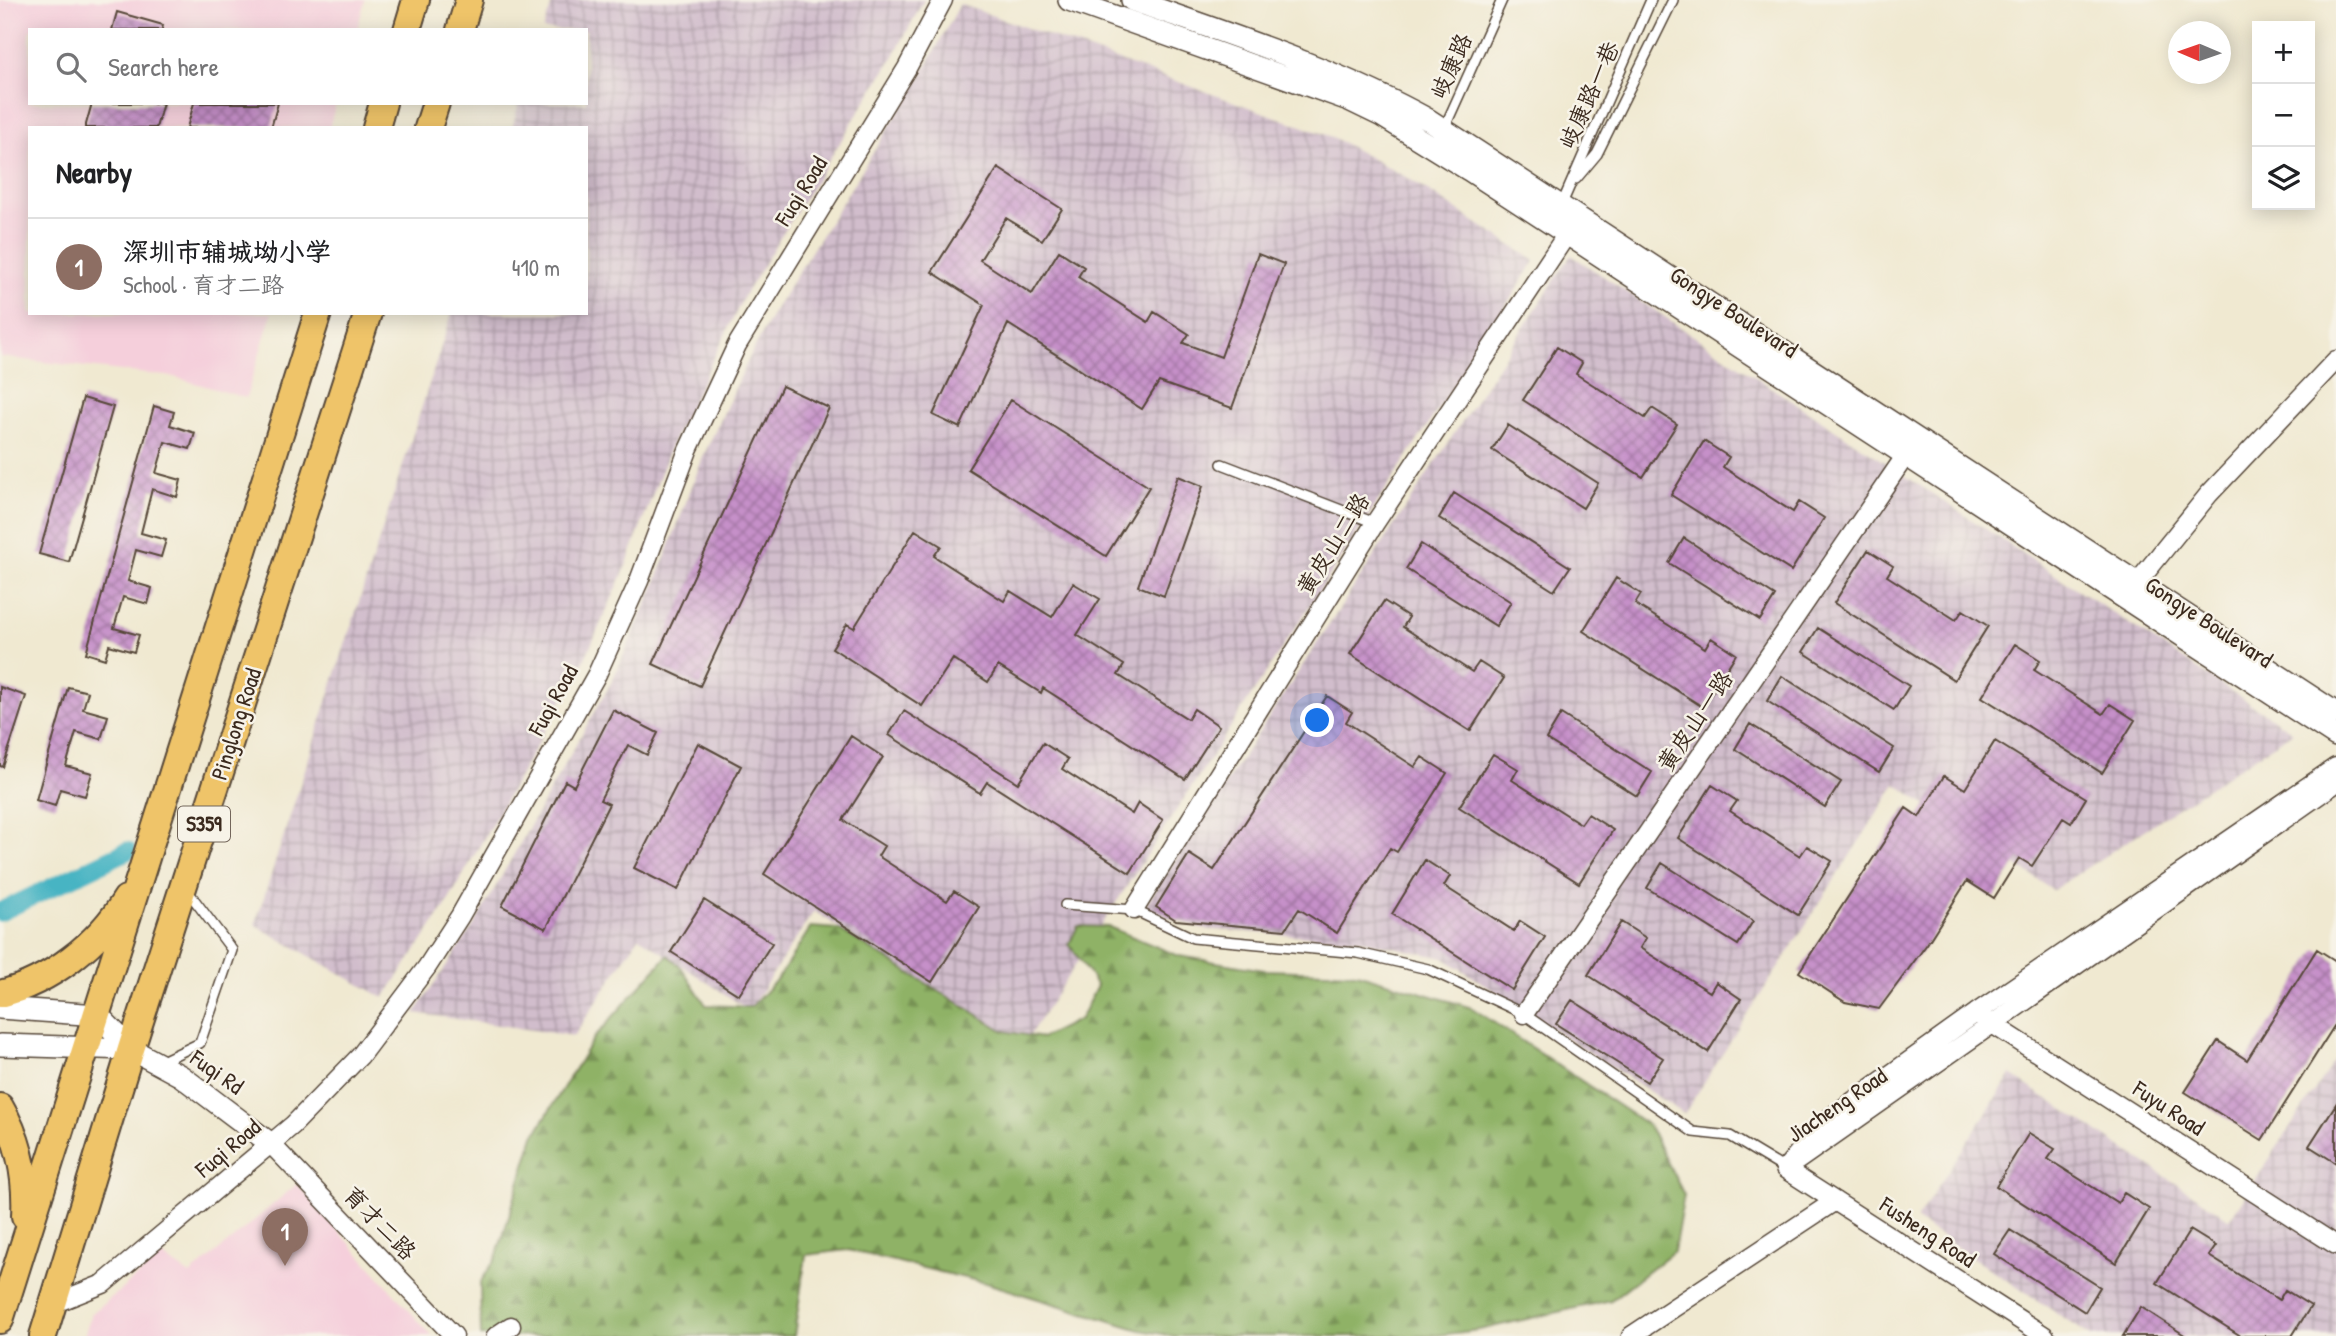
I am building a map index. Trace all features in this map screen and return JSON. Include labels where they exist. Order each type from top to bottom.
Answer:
[{"type":"main road","points":[[408,28],[416,0]]},
{"type":"main road","points":[[461,28],[469,0]]},
{"type":"main road","points":[[377,126],[382,105]]},
{"type":"main road","points":[[429,126],[435,105]]},
{"type":"main road","name":"Pinglong Road","points":[[0,1320],[317,315]]},
{"type":"main road","name":"Pinglong Road","points":[[43,1336],[131,1049],[367,315]]},
{"type":"main road","points":[[0,994],[37,980],[85,947],[124,903],[146,860]]},
{"type":"main road","points":[[0,1107],[18,1143],[26,1188],[24,1244]]},
{"type":"street","name":"Fuqi Road","points":[[53,1304],[103,1284],[327,1094],[360,1056],[427,967],[460,916],[597,674],[639,581],[688,450],[737,345],[907,68],[943,0]]},
{"type":"street","name":"Gongye Boulevard","points":[[1069,0],[1308,84],[1438,138],[1561,206],[2131,591],[2336,736]]},
{"type":"street","name":"Gongye Boulevard","points":[[1132,0],[1317,66],[1391,99],[1438,138],[1567,234],[1906,455],[2336,713]]},
{"type":"street","points":[[1561,206],[1567,234]]},
{"type":"street","name":"黄皮山二路","points":[[1134,910],[1375,523],[1567,234]]},
{"type":"street","points":[[2131,591],[2209,494],[2336,360]]},
{"type":"street","name":"黄皮山一路","points":[[1524,1014],[1906,455]]},
{"type":"street","name":"Jiacheng Road","points":[[1785,1169],[1824,1122],[1976,1013],[2336,767]]},
{"type":"street","name":"Jiacheng Road","points":[[1785,1169],[1830,1141],[1992,1023],[2336,783]]},
{"type":"street","points":[[0,1008],[98,1014],[131,1049]]},
{"type":"street","name":"Fuyu Road","points":[[1976,1013],[2336,1245]]},
{"type":"street","points":[[0,1045],[131,1049]]},
{"type":"street","name":"Fuqi Rd","points":[[131,1049],[181,1076],[271,1144]]},
{"type":"street","name":"育才二路","points":[[271,1144],[454,1336]]},
{"type":"street","name":"Fusheng Road","points":[[1785,1169],[2045,1336]]},
{"type":"street","points":[[1632,1336],[1835,1201]]},
{"type":"street","points":[[495,1336],[511,1326]]},
{"type":"lane","name":"岐康路","points":[[1438,138],[1502,0]]},
{"type":"lane","name":"岐康路一巷","points":[[1561,206],[1651,0]]},
{"type":"lane","points":[[1570,186],[1597,154],[1672,0]]},
{"type":"lane","points":[[1222,464],[1375,523]]},
{"type":"lane","points":[[156,1064],[200,1043],[232,950],[184,886]]},
{"type":"lane","points":[[1065,905],[1134,910],[1193,938],[1358,953],[1428,969],[1524,1014],[1693,1132],[1730,1136],[1785,1169]]},
{"type":"shaded area","points":[[0,0],[365,0],[358,28],[28,28],[28,105],[335,105],[330,126],[28,126],[28,315],[271,315],[246,398],[174,377],[0,357]]},
{"type":"shaded area","points":[[553,0],[924,0],[892,59],[745,294],[672,443],[623,574],[582,665],[445,907],[384,998],[255,925],[451,315],[588,315],[588,126],[513,126],[518,105],[588,105],[588,28],[544,28]]},
{"type":"shaded area","points":[[960,4],[1332,137],[1411,180],[1535,261],[1021,1048],[814,911],[749,1010],[639,937],[574,1036],[415,1013],[474,925],[612,681],[654,587],[703,457],[774,311],[921,76]]},
{"type":"shaded area","points":[[1571,255],[2293,732],[2053,890],[1896,784],[1684,1114],[1444,958],[1356,939],[1201,929],[1144,908]]},
{"type":"shaded area","points":[[2336,1058],[2336,1336],[2091,1336],[1916,1220],[2011,1075],[2230,1219]]},
{"type":"shaded area","points":[[297,1184],[432,1336],[84,1336],[91,1314],[162,1256],[190,1275]]},
{"type":"green space","points":[[1078,926],[1109,927],[1179,956],[1264,970],[1357,973],[1472,1008],[1649,1126],[1684,1195],[1674,1251],[1611,1300],[1479,1330],[1430,1336],[1174,1336],[1140,1330],[986,1283],[848,1250],[806,1255],[794,1336],[481,1336],[480,1283],[496,1258],[534,1136],[593,1039],[668,955],[681,967],[706,1005],[751,1007],[779,977],[811,927],[838,929],[1004,1031],[1042,1038],[1080,1019],[1097,986],[1069,944]]},
{"type":"building","points":[[117,12],[163,25],[162,28],[113,28]]},
{"type":"building","points":[[91,105],[162,105],[157,126],[86,126]]},
{"type":"building","points":[[193,105],[277,105],[272,126],[188,126]]},
{"type":"building","points":[[998,168],[1062,209],[1042,240],[1006,218],[980,260],[1032,294],[1059,251],[1084,267],[1078,277],[1148,322],[1154,312],[1189,334],[1183,343],[1221,357],[1258,254],[1284,264],[1232,408],[1159,382],[1142,409],[1008,324],[960,428],[933,415],[984,305],[932,272]]},
{"type":"building","points":[[1557,347],[1582,363],[1576,374],[1645,418],[1652,408],[1677,424],[1643,477],[1523,400]]},
{"type":"building","points":[[782,386],[829,408],[700,686],[653,664]]},
{"type":"building","points":[[83,398],[113,407],[69,562],[39,554]]},
{"type":"building","points":[[1011,400],[1149,487],[1106,556],[968,469]]},
{"type":"building","points":[[154,406],[174,412],[170,425],[195,433],[190,449],[165,442],[156,473],[181,480],[177,497],[152,489],[141,533],[166,540],[161,557],[136,550],[128,581],[152,588],[148,604],[123,597],[114,628],[139,635],[134,652],[109,645],[105,659],[86,653]]},
{"type":"building","points":[[1508,425],[1598,483],[1583,508],[1492,450]]},
{"type":"building","points":[[1704,441],[1729,457],[1723,467],[1793,512],[1799,502],[1824,518],[1791,571],[1671,495]]},
{"type":"building","points":[[1178,476],[1203,486],[1164,596],[1138,586]]},
{"type":"building","points":[[1454,493],[1570,567],[1554,591],[1439,518]]},
{"type":"building","points":[[915,530],[941,546],[934,556],[1004,601],[1010,591],[1052,617],[1073,583],[1100,599],[1077,635],[1124,665],[1118,675],[1188,719],[1194,709],[1219,726],[1185,779],[1043,688],[1041,693],[998,666],[988,682],[953,659],[922,706],[832,648],[847,624],[854,628]]},
{"type":"building","points":[[1684,538],[1775,596],[1760,620],[1669,563]]},
{"type":"building","points":[[1421,544],[1511,602],[1496,626],[1406,569]]},
{"type":"building","points":[[1868,550],[1893,566],[1887,576],[1956,620],[1963,610],[1988,626],[1954,680],[1834,603]]},
{"type":"building","points":[[1616,578],[1641,594],[1635,604],[1705,648],[1711,638],[1736,654],[1703,707],[1583,631]]},
{"type":"building","points":[[1384,601],[1409,617],[1403,627],[1472,672],[1479,662],[1504,678],[1470,731],[1350,654]]},
{"type":"building","points":[[1818,628],[1909,686],[1894,710],[1803,652]]},
{"type":"building","points":[[2015,644],[2040,660],[2034,670],[2103,714],[2110,704],[2135,720],[2102,773],[1982,697]]},
{"type":"building","points":[[1782,676],[1894,748],[1879,772],[1767,701]]},
{"type":"building","points":[[0,687],[26,696],[3,767],[0,766]]},
{"type":"building","points":[[68,687],[88,692],[83,709],[108,716],[101,739],[76,732],[66,766],[92,773],[85,796],[60,789],[55,806],[36,800]]},
{"type":"building","points":[[1327,696],[1352,712],[1346,722],[1415,767],[1422,757],[1447,773],[1397,852],[1390,848],[1337,933],[1299,909],[1285,930],[1176,920],[1156,907],[1189,854],[1214,870]]},
{"type":"building","points":[[613,710],[658,733],[647,755],[628,745],[600,800],[609,804],[546,929],[502,906],[565,781],[574,786]]},
{"type":"building","points":[[904,711],[1018,783],[1043,743],[1068,759],[1062,769],[1132,814],[1138,803],[1163,820],[1130,873],[987,782],[980,793],[889,735]]},
{"type":"building","points":[[1561,714],[1652,772],[1637,796],[1546,739]]},
{"type":"building","points":[[1750,724],[1841,782],[1825,807],[1735,749]]},
{"type":"building","points":[[851,736],[883,757],[843,820],[884,846],[878,856],[947,901],[954,891],[979,907],[932,982],[764,874]]},
{"type":"building","points":[[1995,741],[2086,798],[2071,823],[2063,818],[2032,866],[2019,858],[1994,898],[1967,881],[1927,944],[1879,1009],[1845,1002],[1799,972],[1906,808],[1919,817],[1944,776],[1965,789]]},
{"type":"building","points":[[698,743],[741,766],[678,890],[634,868]]},
{"type":"building","points":[[1493,754],[1518,769],[1512,780],[1581,824],[1588,814],[1613,830],[1579,883],[1459,807]]},
{"type":"building","points":[[1712,785],[1737,801],[1730,811],[1800,856],[1807,846],[1832,861],[1798,915],[1678,838]]},
{"type":"building","points":[[1425,860],[1450,876],[1444,886],[1514,931],[1520,921],[1545,937],[1512,990],[1392,914]]},
{"type":"building","points":[[1662,863],[1753,921],[1738,945],[1647,888]]},
{"type":"building","points":[[704,900],[772,943],[739,995],[671,952]]},
{"type":"building","points":[[1621,922],[1646,938],[1640,948],[1710,992],[1716,982],[1741,999],[1708,1052],[1588,975]]},
{"type":"building","points":[[2317,949],[2336,961],[2336,1023],[2262,1140],[2185,1092],[2218,1041],[2247,1060]]},
{"type":"building","points":[[1572,1000],[1663,1058],[1647,1082],[1556,1024]]},
{"type":"building","points":[[2336,1104],[2336,1163],[2309,1146]]},
{"type":"building","points":[[2029,1133],[2055,1149],[2048,1159],[2118,1203],[2124,1193],[2149,1209],[2116,1263],[1996,1186]]},
{"type":"building","points":[[2010,1230],[2100,1287],[2085,1312],[1994,1254]]},
{"type":"building","points":[[2190,1230],[2216,1246],[2209,1256],[2279,1300],[2285,1290],[2311,1306],[2292,1336],[2241,1336],[2157,1283]]},
{"type":"building","points":[[2141,1307],[2186,1336],[2123,1336]]},
{"type":"waterway","points":[[0,912],[127,851]]},
{"type":"place","name":"深圳市辅城坳小学","points":[[285,1266]]}]
